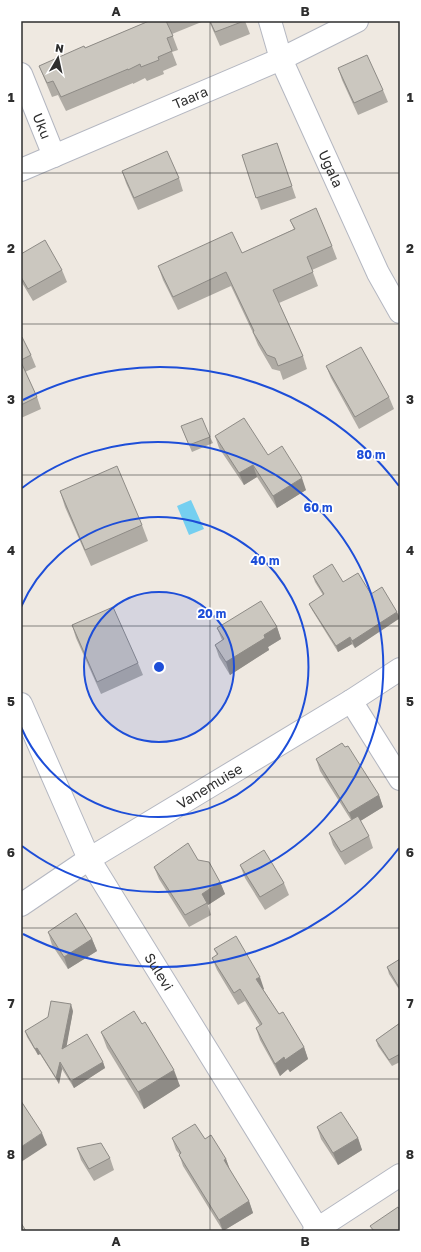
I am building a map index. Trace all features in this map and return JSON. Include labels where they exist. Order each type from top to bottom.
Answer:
[{"type":"street","name":"Ugala","points":[[270,21],[281,59],[378,273],[400,312]]},
{"type":"street","name":"Taara","points":[[21,170],[281,59],[357,21]]},
{"type":"street","name":"Uku","points":[[21,74],[54,156]]},
{"type":"street","name":"Vanemuise","points":[[21,905],[89,859],[351,701],[400,669]]},
{"type":"street","points":[[351,701],[400,779]]},
{"type":"street","name":"Sulevi","points":[[21,704],[89,859],[317,1230]]},
{"type":"street","points":[[317,1230],[400,1175]]},
{"type":"water","points":[[191,500],[204,529],[189,535],[177,506]]},
{"type":"building","points":[[149,21],[166,21],[173,36],[167,38],[172,51],[158,57],[159,60],[141,67],[140,64],[61,97],[53,81],[47,83],[39,66],[84,46],[85,48]]},
{"type":"building","points":[[210,21],[244,21],[215,32]]},
{"type":"building","points":[[367,55],[383,90],[354,103],[338,68]]},
{"type":"building","points":[[277,143],[292,186],[256,198],[242,155]]},
{"type":"building","points":[[167,151],[179,178],[134,198],[122,171]]},
{"type":"building","points":[[316,208],[332,246],[307,257],[313,272],[273,290],[303,356],[278,366],[275,358],[267,355],[253,332],[254,331],[226,272],[173,297],[158,266],[232,232],[242,253],[295,229],[290,220]]},
{"type":"building","points":[[45,240],[62,270],[28,289],[21,277],[21,254]]},
{"type":"building","points":[[21,337],[31,355],[21,360]]},
{"type":"building","points":[[361,347],[389,397],[355,417],[326,366]]},
{"type":"building","points":[[21,362],[37,397],[21,405]]},
{"type":"building","points":[[202,418],[210,437],[189,445],[181,426]]},
{"type":"building","points":[[244,418],[268,455],[282,446],[302,478],[273,496],[253,465],[239,473],[215,436]]},
{"type":"building","points":[[117,466],[142,525],[85,550],[60,491]]},
{"type":"building","points":[[332,564],[343,582],[358,573],[371,594],[382,587],[397,612],[352,641],[350,637],[336,646],[309,604],[324,594],[313,576]]},
{"type":"building","points":[[261,601],[277,627],[264,635],[265,638],[226,662],[215,645],[224,639],[217,628]]},
{"type":"building","points":[[113,607],[138,663],[97,682],[72,625]]},
{"type":"building","points":[[342,743],[345,747],[348,746],[379,795],[349,813],[316,759]]},
{"type":"building","points":[[358,816],[369,836],[341,852],[329,833]]},
{"type":"building","points":[[188,843],[198,860],[209,862],[220,882],[202,894],[207,903],[185,915],[154,867]]},
{"type":"building","points":[[264,850],[284,883],[260,897],[240,865]]},
{"type":"building","points":[[76,913],[92,939],[64,957],[48,932]]},
{"type":"building","points":[[236,936],[260,977],[256,979],[279,1014],[283,1012],[304,1047],[285,1060],[284,1057],[275,1064],[256,1028],[262,1024],[240,989],[234,993],[212,958],[218,954],[214,949]]},
{"type":"building","points":[[400,959],[400,989],[387,967]]},
{"type":"building","points":[[51,1001],[71,1004],[62,1049],[87,1034],[103,1062],[71,1081],[60,1062],[56,1078],[37,1048],[35,1049],[25,1031],[48,1017]]},
{"type":"building","points":[[134,1011],[142,1024],[145,1022],[174,1070],[138,1092],[101,1032]]},
{"type":"building","points":[[400,1023],[400,1054],[389,1060],[376,1040]]},
{"type":"building","points":[[21,1101],[42,1133],[21,1147]]},
{"type":"building","points":[[341,1112],[358,1138],[333,1153],[317,1127]]},
{"type":"building","points":[[195,1124],[205,1139],[211,1135],[226,1159],[224,1160],[249,1201],[219,1220],[179,1155],[181,1153],[172,1138]]},
{"type":"building","points":[[101,1143],[110,1158],[89,1169],[77,1148]]},
{"type":"building","points":[[398,1207],[400,1209],[400,1231],[374,1231],[370,1226]]},
{"type":"building","points":[[21,1223],[26,1231],[21,1231]]}]
